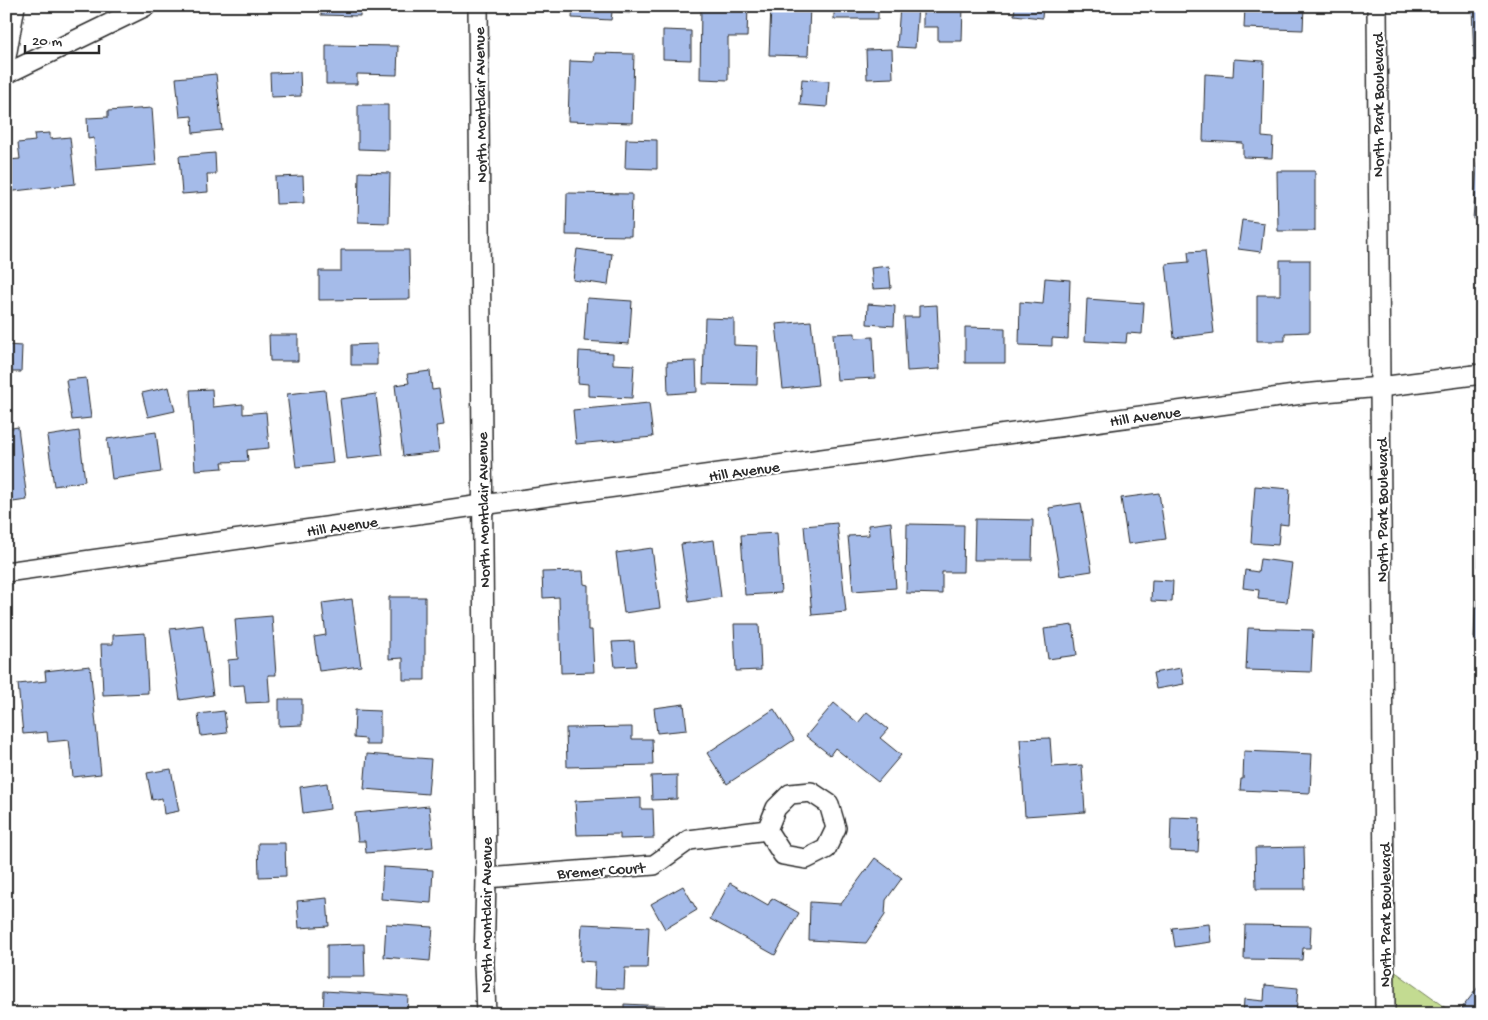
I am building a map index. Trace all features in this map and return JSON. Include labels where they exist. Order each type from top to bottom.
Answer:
[{"type":"street","points":[[6,57],[15,6]]},
{"type":"street","points":[[6,74],[146,6]]},
{"type":"street","name":"North Montclair Avenue","points":[[478,6],[486,878],[484,964],[486,1014]]},
{"type":"street","name":"North Park Boulevard","points":[[1377,6],[1385,1014]]},
{"type":"street","name":"Hill Avenue","points":[[6,572],[482,505],[1302,394],[1380,387],[1482,374]]},
{"type":"street","name":"Bremer Court","points":[[486,878],[654,865],[690,840],[767,830]]},
{"type":"green space","points":[[1390,968],[1454,1014],[1390,1014]]},
{"type":"building","points":[[321,6],[387,6],[387,9],[360,8],[360,16],[321,15]]},
{"type":"building","points":[[573,6],[631,6],[630,13],[612,12],[611,20],[572,18]]},
{"type":"building","points":[[701,6],[748,6],[747,37],[728,37],[728,80],[700,79]]},
{"type":"building","points":[[771,6],[810,6],[808,56],[769,55]]},
{"type":"building","points":[[834,6],[878,6],[878,19],[834,19]]},
{"type":"building","points":[[900,6],[918,6],[915,48],[897,47]]},
{"type":"building","points":[[923,6],[963,6],[962,41],[938,41],[938,27],[923,27]]},
{"type":"building","points":[[1010,6],[1043,6],[1042,18],[1014,15],[1015,7]]},
{"type":"building","points":[[1110,6],[1127,6],[1127,9]]},
{"type":"building","points":[[1245,6],[1304,6],[1303,30],[1244,28]]},
{"type":"building","points":[[1472,6],[1482,6],[1482,61],[1474,61]]},
{"type":"building","points":[[663,30],[691,31],[691,60],[663,59]]},
{"type":"building","points":[[326,45],[398,46],[397,75],[357,74],[357,84],[326,84]]},
{"type":"building","points":[[892,49],[893,78],[867,79],[866,50]]},
{"type":"building","points":[[595,53],[634,54],[632,123],[568,121],[570,61],[594,62]]},
{"type":"building","points":[[1234,59],[1264,61],[1262,137],[1273,138],[1272,158],[1243,157],[1243,143],[1203,141],[1205,74],[1233,76]]},
{"type":"building","points":[[300,72],[301,96],[271,97],[270,73]]},
{"type":"building","points":[[216,74],[222,130],[193,133],[192,116],[180,117],[176,78]]},
{"type":"building","points":[[802,79],[829,81],[827,107],[800,105]]},
{"type":"building","points":[[358,105],[388,105],[388,150],[358,149]]},
{"type":"building","points":[[152,108],[156,165],[96,170],[94,138],[88,139],[87,118],[108,117],[108,111]]},
{"type":"building","points":[[1482,117],[1482,220],[1473,219]]},
{"type":"building","points":[[50,133],[50,139],[70,137],[75,184],[6,192],[6,153],[8,160],[20,159],[18,143],[35,141],[34,134]]},
{"type":"building","points":[[626,139],[657,140],[657,169],[625,168]]},
{"type":"building","points":[[215,153],[216,174],[207,174],[208,192],[182,194],[179,156]]},
{"type":"building","points":[[1277,171],[1315,171],[1315,231],[1278,231]]},
{"type":"building","points":[[359,172],[390,173],[389,223],[358,222]]},
{"type":"building","points":[[303,176],[304,203],[276,204],[275,177]]},
{"type":"building","points":[[567,193],[632,194],[631,236],[566,235]]},
{"type":"building","points":[[1242,220],[1264,223],[1261,252],[1238,249]]},
{"type":"building","points":[[577,249],[612,254],[608,285],[573,280]]},
{"type":"building","points":[[341,250],[409,250],[410,299],[319,300],[319,271],[341,271]]},
{"type":"building","points":[[1205,251],[1214,333],[1174,338],[1166,264],[1189,262],[1188,252]]},
{"type":"building","points":[[1280,260],[1310,260],[1310,332],[1285,333],[1285,341],[1257,341],[1257,295],[1280,295]]},
{"type":"building","points":[[889,266],[891,288],[873,289],[871,268]]},
{"type":"building","points":[[1045,278],[1070,280],[1068,339],[1052,338],[1052,346],[1019,345],[1020,302],[1043,304]]},
{"type":"building","points":[[587,298],[632,301],[629,344],[584,341]]},
{"type":"building","points":[[1087,299],[1144,303],[1142,334],[1127,333],[1126,343],[1085,341]]},
{"type":"building","points":[[868,304],[895,306],[894,326],[867,324]]},
{"type":"building","points":[[937,305],[940,369],[907,371],[904,317],[919,317],[919,306]]},
{"type":"building","points":[[705,318],[734,319],[734,345],[758,346],[757,385],[703,384]]},
{"type":"building","points":[[811,321],[818,385],[783,389],[776,324]]},
{"type":"building","points":[[965,327],[1005,328],[1005,363],[965,363]]},
{"type":"building","points":[[855,333],[855,338],[873,337],[875,378],[837,380],[833,334]]},
{"type":"building","points":[[269,335],[298,335],[298,361],[270,361]]},
{"type":"building","points":[[377,344],[377,365],[351,365],[351,345]]},
{"type":"building","points":[[6,345],[22,346],[21,372],[6,372]]},
{"type":"building","points":[[579,351],[613,353],[613,364],[634,365],[632,398],[588,396],[588,384],[578,383]]},
{"type":"building","points":[[696,361],[697,392],[668,394],[667,362]]},
{"type":"building","points":[[430,371],[432,390],[439,389],[444,425],[436,426],[439,452],[403,456],[395,385],[409,383],[407,374]]},
{"type":"building","points":[[86,378],[91,418],[72,420],[66,380]]},
{"type":"building","points":[[169,387],[175,411],[148,417],[142,393]]},
{"type":"building","points":[[212,389],[213,407],[243,404],[243,414],[266,412],[269,448],[247,450],[248,461],[222,462],[223,468],[195,470],[190,390]]},
{"type":"building","points":[[325,390],[333,463],[296,467],[287,394]]},
{"type":"building","points":[[376,394],[383,455],[347,459],[340,399]]},
{"type":"building","points":[[649,403],[653,437],[576,444],[573,410]]},
{"type":"building","points":[[18,427],[27,500],[6,503],[6,429]]},
{"type":"building","points":[[79,431],[85,481],[54,486],[47,436]]},
{"type":"building","points":[[156,432],[161,472],[112,479],[107,439]]},
{"type":"building","points":[[1255,486],[1290,489],[1288,525],[1280,524],[1278,545],[1251,543]]},
{"type":"building","points":[[1159,493],[1166,539],[1128,544],[1121,498]]},
{"type":"building","points":[[1081,503],[1092,571],[1060,576],[1049,508]]},
{"type":"building","points":[[975,519],[1033,520],[1032,560],[974,560]]},
{"type":"building","points":[[891,522],[896,588],[853,591],[848,536],[869,535],[868,525]]},
{"type":"building","points":[[837,523],[846,612],[812,615],[804,526]]},
{"type":"building","points":[[907,524],[964,525],[963,572],[942,572],[942,594],[906,593]]},
{"type":"building","points":[[777,533],[781,593],[745,595],[741,535]]},
{"type":"building","points":[[714,540],[721,597],[689,602],[681,544]]},
{"type":"building","points":[[1479,546],[1482,546],[1482,668],[1479,668],[1480,641],[1474,641],[1475,607],[1478,607]]},
{"type":"building","points":[[652,548],[660,608],[624,613],[616,553]]},
{"type":"building","points":[[1260,559],[1292,563],[1287,602],[1258,599],[1259,590],[1243,588],[1245,570],[1258,572]]},
{"type":"building","points":[[583,571],[584,584],[588,585],[588,630],[592,630],[594,672],[561,673],[559,597],[543,598],[542,572]]},
{"type":"building","points":[[1152,580],[1173,581],[1172,602],[1151,601]]},
{"type":"building","points":[[389,597],[425,597],[425,680],[403,680],[403,658],[389,659]]},
{"type":"building","points":[[352,599],[361,666],[319,671],[314,637],[326,635],[322,603]]},
{"type":"building","points":[[272,616],[276,675],[268,675],[270,702],[246,703],[244,685],[229,686],[228,660],[238,659],[235,619]]},
{"type":"building","points":[[734,624],[759,624],[761,670],[736,671]]},
{"type":"building","points":[[203,625],[213,695],[180,700],[170,629]]},
{"type":"building","points":[[1073,625],[1077,655],[1048,659],[1044,629]]},
{"type":"building","points":[[1248,628],[1313,630],[1311,672],[1246,670]]},
{"type":"building","points":[[145,633],[148,693],[103,695],[101,644],[113,644],[113,635]]},
{"type":"building","points":[[634,641],[636,666],[615,667],[612,642]]},
{"type":"building","points":[[90,666],[101,774],[73,777],[69,740],[48,742],[47,732],[23,734],[18,684],[46,681],[45,671]]},
{"type":"building","points":[[1181,668],[1184,684],[1156,689],[1153,673]]},
{"type":"building","points":[[279,699],[302,699],[302,725],[279,726]]},
{"type":"building","points":[[834,703],[858,723],[867,712],[888,729],[880,738],[901,755],[878,782],[835,748],[830,755],[806,736]]},
{"type":"building","points":[[684,704],[687,730],[657,733],[654,708]]},
{"type":"building","points":[[774,709],[794,740],[727,784],[707,753]]},
{"type":"building","points":[[355,710],[380,711],[380,745],[366,745],[366,739],[354,738]]},
{"type":"building","points":[[224,711],[227,733],[201,736],[198,714]]},
{"type":"building","points":[[632,727],[632,739],[652,739],[653,765],[567,767],[566,728]]},
{"type":"building","points":[[1050,738],[1052,767],[1082,765],[1085,812],[1025,816],[1020,739]]},
{"type":"building","points":[[1244,751],[1312,754],[1310,793],[1240,790],[1241,779],[1243,779]]},
{"type":"building","points":[[367,754],[431,759],[428,794],[364,789]]},
{"type":"building","points":[[171,769],[179,811],[164,814],[162,798],[152,800],[147,773]]},
{"type":"building","points":[[677,775],[677,799],[652,800],[651,776]]},
{"type":"building","points":[[327,783],[330,809],[303,813],[300,787]]},
{"type":"building","points":[[641,798],[641,809],[653,809],[654,838],[620,839],[620,834],[577,835],[575,801]]},
{"type":"building","points":[[429,806],[433,847],[366,853],[365,841],[358,841],[355,813]]},
{"type":"building","points":[[1171,817],[1200,818],[1198,852],[1170,851]]},
{"type":"building","points":[[258,843],[285,843],[286,876],[259,877]]},
{"type":"building","points":[[1304,847],[1305,889],[1256,889],[1255,848]]},
{"type":"building","points":[[875,858],[902,878],[886,900],[885,915],[866,943],[809,940],[810,902],[841,904]]},
{"type":"building","points":[[383,867],[433,870],[431,903],[381,899]]},
{"type":"building","points":[[730,883],[768,905],[772,898],[799,913],[775,955],[710,919]]},
{"type":"building","points":[[683,886],[697,910],[665,929],[651,904]]},
{"type":"building","points":[[327,898],[329,926],[299,928],[297,901]]},
{"type":"building","points":[[386,924],[433,927],[430,961],[384,957]]},
{"type":"building","points":[[582,924],[649,927],[647,968],[625,968],[624,989],[594,988],[595,962],[580,961]]},
{"type":"building","points":[[1209,924],[1211,942],[1175,947],[1172,928]]},
{"type":"building","points":[[1245,925],[1311,926],[1310,948],[1303,948],[1302,960],[1244,959]]},
{"type":"building","points":[[364,944],[365,977],[327,977],[327,945]]},
{"type":"building","points":[[1482,982],[1482,1014],[1470,1014],[1462,1008]]},
{"type":"building","points":[[1265,985],[1298,988],[1296,1014],[1243,1014],[1244,999],[1264,1001]]},
{"type":"building","points":[[324,991],[408,996],[407,1014],[323,1014]]},
{"type":"building","points":[[624,1004],[665,1006],[665,1014],[624,1014]]}]
